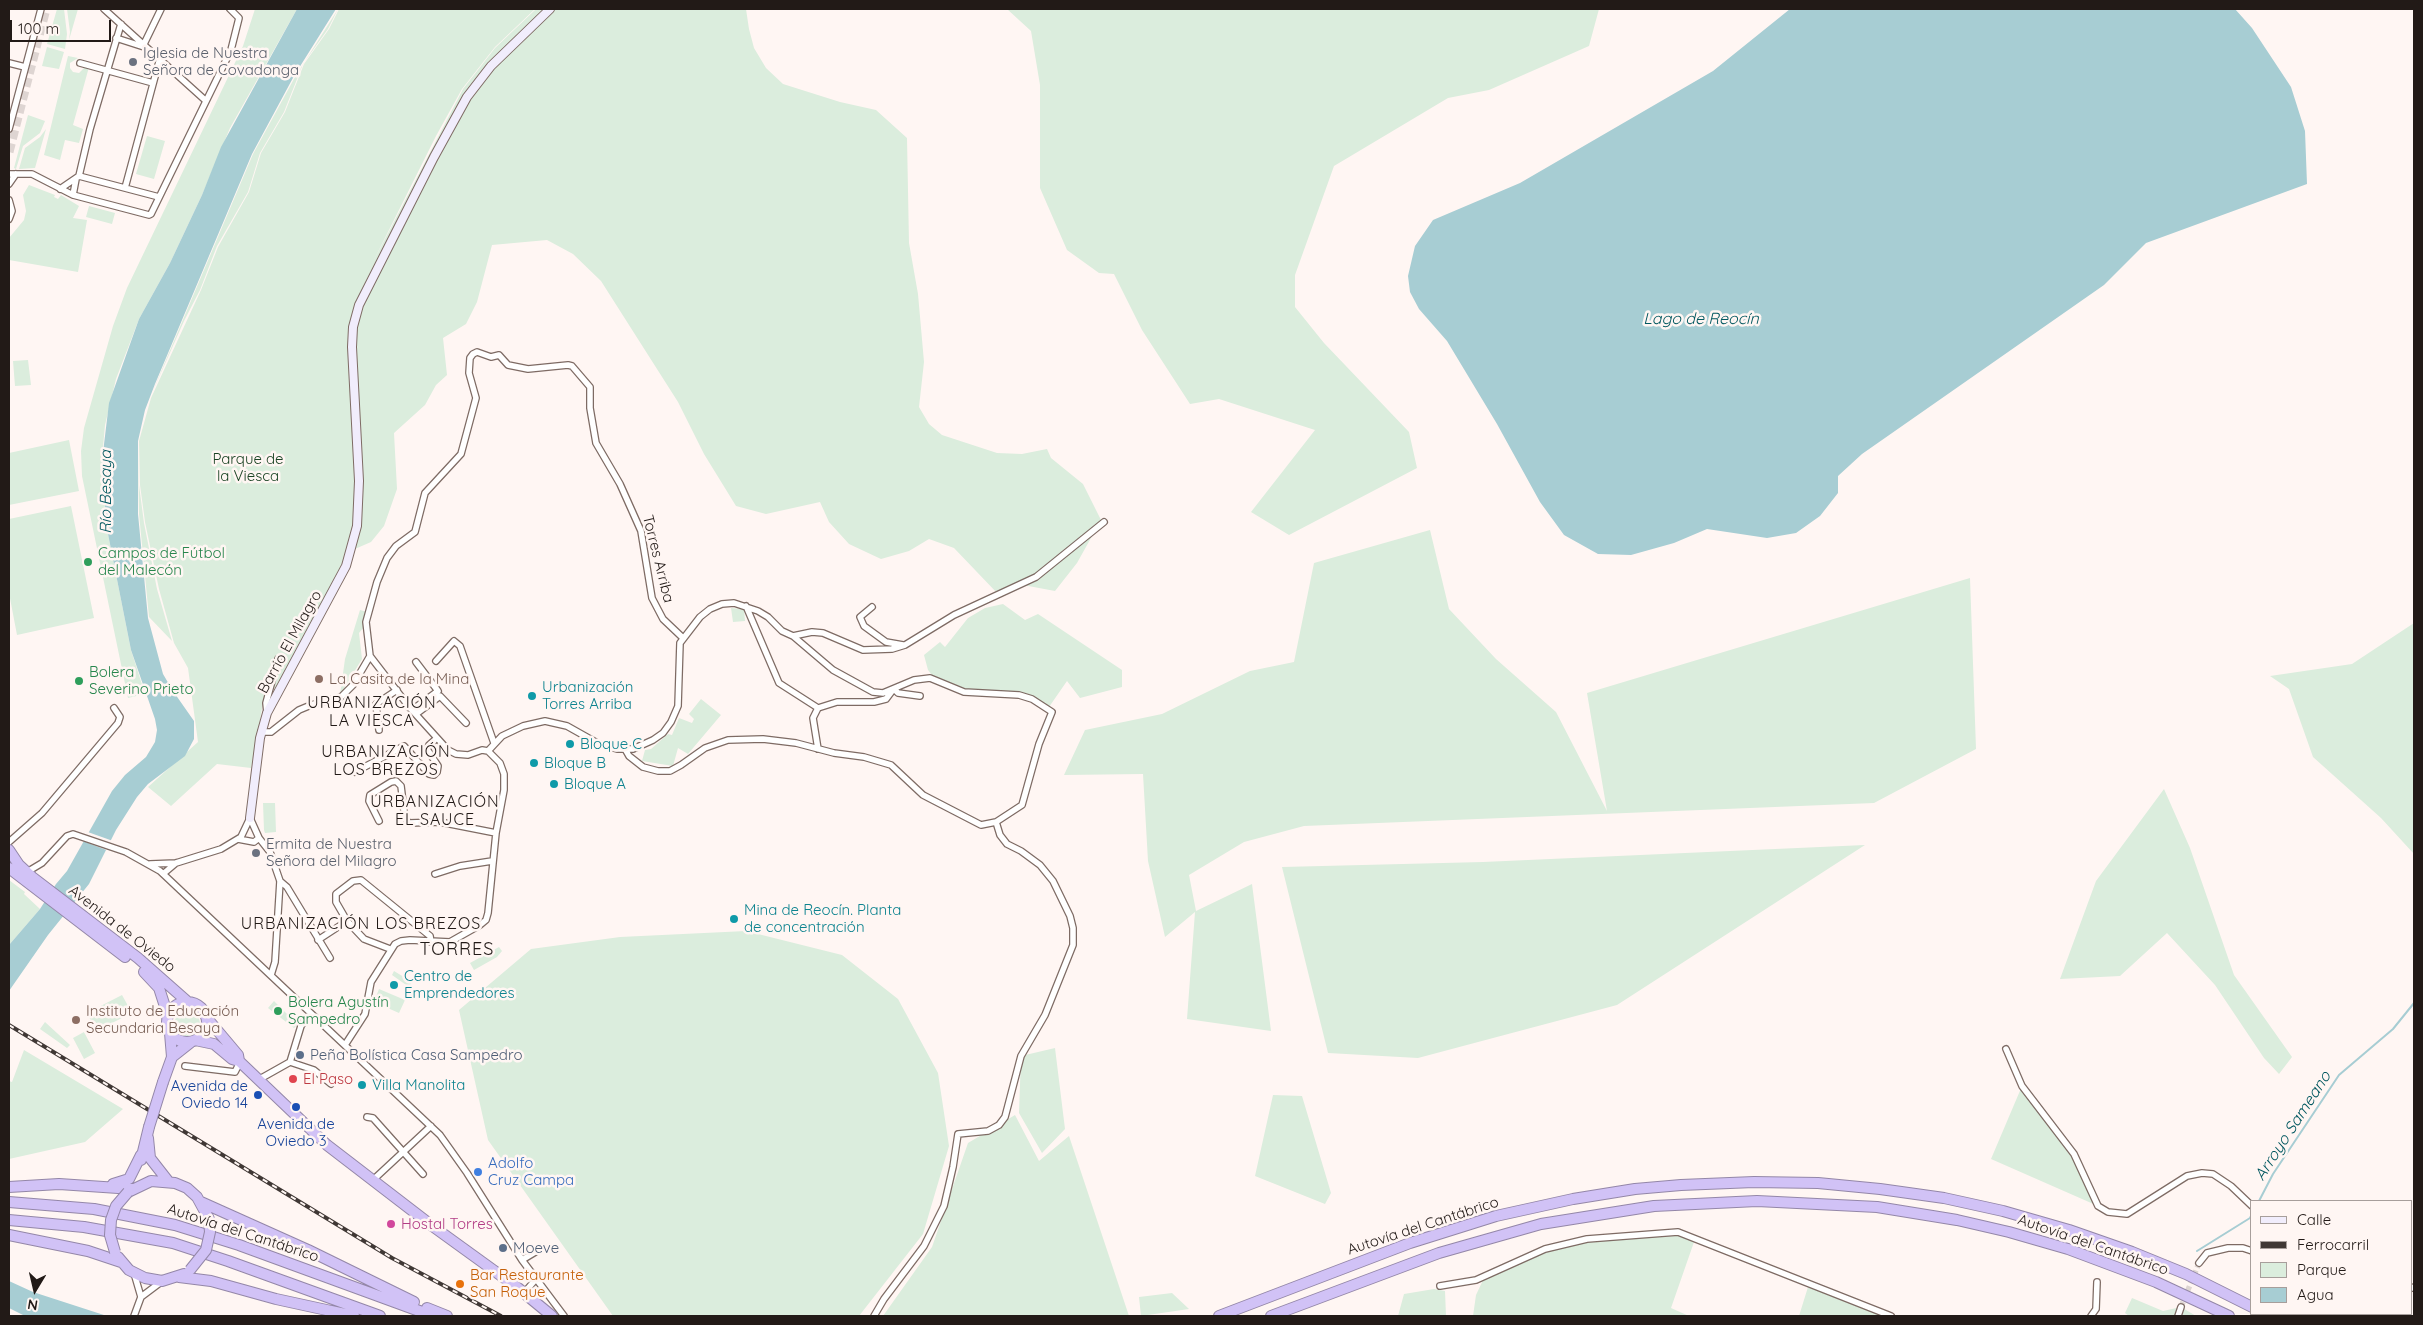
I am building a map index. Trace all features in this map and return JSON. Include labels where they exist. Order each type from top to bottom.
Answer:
[{"type":"highway","points":[[9,850],[27,872],[33,883]]},
{"type":"highway","points":[[9,868],[33,883]]},
{"type":"highway","name":"Avenida de Oviedo","points":[[33,883],[189,1003]]},
{"type":"highway","name":"Avenida de Oviedo","points":[[97,932],[154,981],[162,994],[168,1016]]},
{"type":"highway","points":[[201,1202],[209,1219],[210,1232],[206,1250],[190,1270],[179,1277],[162,1281],[145,1278],[134,1273],[121,1262],[115,1252],[110,1235],[111,1220],[118,1203],[132,1189],[148,1127],[172,1057],[168,1016],[176,1006],[189,1003],[201,1008],[206,1017],[238,1055],[240,1062]]},
{"type":"highway","points":[[172,1057],[204,1032],[206,1017]]},
{"type":"highway","points":[[170,1033],[178,1040],[214,1044],[232,1059],[240,1062],[309,1129],[552,1316]]},
{"type":"highway","points":[[148,1127],[149,1155],[158,1170],[168,1181]]},
{"type":"highway","points":[[9,1187],[43,1184],[119,1184],[130,1177],[141,1155]]},
{"type":"highway","points":[[43,1184],[132,1189],[151,1182],[168,1181],[186,1188],[201,1202],[315,1253],[397,1295],[447,1316]]},
{"type":"highway","name":"Autovía del Cantábrico","points":[[1219,1316],[1392,1250],[1461,1226],[1573,1199],[1681,1185],[1754,1182],[1818,1183],[1925,1195],[1982,1206],[2049,1224],[2154,1260],[2250,1306]]},
{"type":"highway","name":"Autovía del Cantábrico","points":[[9,1202],[86,1208],[175,1225],[248,1248],[433,1316]]},
{"type":"highway","name":"Autovía del Cantábrico","points":[[1271,1316],[1403,1265],[1500,1234],[1585,1216],[1654,1206],[1702,1202],[1811,1202],[1919,1213],[2009,1232],[2109,1264],[2156,1282],[2228,1316]]},
{"type":"highway","name":"Autovía del Cantábrico","points":[[9,1220],[84,1227],[173,1244],[228,1260],[380,1316]]},
{"type":"highway","points":[[9,1235],[88,1251],[121,1262]]},
{"type":"highway","points":[[2154,1260],[2250,1301]]},
{"type":"highway","points":[[2109,1264],[2110,1268],[2217,1316]]},
{"type":"highway","points":[[179,1277],[211,1281],[276,1299],[354,1316]]},
{"type":"street","points":[[9,129],[41,9]]},
{"type":"street","points":[[104,9],[151,49],[205,100]]},
{"type":"street","points":[[144,44],[161,9]]},
{"type":"street","points":[[9,174],[32,174],[73,195],[149,215],[152,214],[205,100],[231,50],[238,18],[230,9]]},
{"type":"street","name":"Barrio El Milagro","points":[[238,839],[245,831],[250,818],[262,732],[267,713],[346,566],[357,526],[360,481],[352,347],[353,327],[359,305],[434,157],[467,97],[496,60],[550,9]]},
{"type":"street","points":[[73,195],[106,70],[121,24]]},
{"type":"street","points":[[116,38],[151,49]]},
{"type":"street","points":[[125,188],[160,58]]},
{"type":"street","points":[[9,63],[25,67]]},
{"type":"street","points":[[80,63],[153,84]]},
{"type":"street","points":[[9,184],[16,174]]},
{"type":"street","points":[[60,189],[77,178],[159,197]]},
{"type":"street","points":[[9,200],[12,212],[9,219]]},
{"type":"street","name":"Torres Arriba","points":[[370,656],[366,622],[382,569],[396,546],[415,532],[425,494],[461,454],[476,398],[469,373],[470,358],[477,352],[491,357],[499,355],[508,365],[517,367],[543,369],[568,364],[572,366],[590,387],[590,408],[596,443],[620,484],[641,532],[652,598],[663,619],[683,638]]},
{"type":"street","points":[[793,636],[803,636],[812,632],[823,633],[851,646],[873,651],[906,645],[954,614],[1036,577],[1104,522]]},
{"type":"street","points":[[488,751],[494,743],[513,730],[545,721],[552,721],[567,726],[599,744],[625,749],[643,746],[654,740],[663,733],[671,722],[678,706],[679,651],[683,638],[695,622],[710,609],[728,603],[746,606],[768,617],[782,631],[793,636],[833,670],[873,692],[884,693],[914,680],[930,678],[964,692],[1019,695],[1032,700],[1052,712],[1039,744],[1025,801],[1018,808],[996,822],[984,825],[972,822],[923,795],[891,765],[864,757],[796,743],[763,739],[728,740],[704,748],[682,765],[670,771],[658,771],[643,767],[629,756],[625,749]]},
{"type":"street","points":[[746,606],[779,683],[818,708]]},
{"type":"street","points":[[872,607],[860,617],[864,626],[886,642],[906,645]]},
{"type":"street","points":[[436,661],[454,642],[460,646],[494,743]]},
{"type":"street","points":[[262,732],[271,732],[299,710],[342,697],[349,691],[370,656],[414,712],[448,750],[456,754],[468,755],[482,750],[488,751],[500,763],[504,774],[504,790],[492,861],[486,920],[450,942],[401,941],[390,949],[371,982],[363,1018],[345,1045]]},
{"type":"street","points":[[267,713],[266,704],[278,660]]},
{"type":"street","points":[[414,712],[438,691],[416,662]]},
{"type":"street","points":[[379,730],[376,704],[397,690]]},
{"type":"street","points":[[818,749],[813,718],[818,708],[837,702],[874,702],[886,699],[894,690]]},
{"type":"street","points":[[894,690],[920,696]]},
{"type":"street","points":[[414,712],[440,696],[466,723]]},
{"type":"street","points":[[9,842],[42,813],[118,723],[120,717],[114,708]]},
{"type":"street","points":[[355,772],[404,746],[429,774],[436,774],[438,766],[427,749],[437,738]]},
{"type":"street","points":[[379,820],[369,801],[370,795],[396,781],[401,786],[405,818],[409,823],[440,822],[496,833]]},
{"type":"street","points":[[250,818],[259,838],[270,852],[280,881],[276,962],[271,975]]},
{"type":"street","points":[[874,1316],[884,1299],[924,1246],[934,1226],[948,1190],[958,1134],[988,1130],[999,1125],[1005,1117],[1021,1056],[1045,1015],[1073,945],[1073,928],[1053,881],[1040,866],[1021,851],[1007,844],[1000,835],[996,822]]},
{"type":"street","points":[[27,872],[46,860],[68,835],[80,835],[122,850],[149,864],[163,874],[445,1141],[522,1260],[564,1316]]},
{"type":"street","points":[[149,864],[174,864],[214,852],[238,839],[254,842],[259,838]]},
{"type":"street","points":[[435,874],[460,866],[492,861]]},
{"type":"street","points":[[163,874],[174,864]]},
{"type":"street","points":[[171,882],[174,864]]},
{"type":"street","points":[[390,949],[368,942],[348,921],[335,897],[343,888],[359,880],[430,936],[430,942]]},
{"type":"street","points":[[280,881],[289,889],[330,958]]},
{"type":"street","points":[[318,940],[348,921]]},
{"type":"street","points":[[258,1080],[290,1062],[301,1026],[305,1020]]},
{"type":"street","points":[[2006,1049],[2022,1086],[2074,1154],[2098,1206],[2108,1212],[2127,1214],[2187,1176],[2202,1173],[2213,1174],[2231,1186],[2250,1205]]},
{"type":"street","points":[[185,1066],[235,1072],[240,1062]]},
{"type":"street","points":[[290,1062],[314,1070],[331,1084]]},
{"type":"street","points":[[367,1117],[373,1118],[424,1174]]},
{"type":"street","points":[[373,1180],[431,1126]]},
{"type":"street","points":[[1440,1286],[1476,1280],[1545,1249],[1587,1239],[1678,1232],[1891,1316]]},
{"type":"street","points":[[522,1260],[542,1248]]},
{"type":"street","points":[[2200,1263],[2207,1253],[2228,1248],[2243,1248],[2250,1250]]},
{"type":"street","points":[[134,1273],[141,1297]]},
{"type":"street","points":[[524,1293],[536,1279]]},
{"type":"street","points":[[134,1316],[141,1297],[162,1281]]},
{"type":"street","points":[[2091,1316],[2096,1309],[2097,1282]]},
{"type":"street","points":[[2178,1316],[2181,1307]]},
{"type":"green space","points":[[57,9],[64,9],[67,34],[65,49],[47,44]]},
{"type":"green space","points":[[67,9],[78,9],[69,40],[70,32]]},
{"type":"green space","points":[[255,9],[297,9],[230,128],[202,195],[170,263],[139,319],[116,379],[105,425],[101,469],[108,534],[131,650],[145,694],[128,698],[82,476],[81,451],[84,428],[113,326],[127,288],[243,46]]},
{"type":"green space","points":[[338,9],[328,29],[305,61]]},
{"type":"green space","name":"Parque de la Viesca","points":[[339,9],[535,9],[495,47],[462,89],[436,136],[373,262],[463,89],[495,48],[536,9],[746,9],[754,48],[766,68],[783,84],[840,102],[876,110],[907,138],[909,243],[918,294],[924,362],[919,407],[929,424],[942,435],[997,453],[1022,454],[1047,449],[1051,458],[1083,484],[1101,520],[1077,563],[1055,591],[1023,585],[998,594],[954,548],[929,539],[909,551],[881,559],[849,544],[829,522],[820,502],[766,514],[736,506],[704,454],[678,402],[601,281],[573,254],[547,240],[492,245],[477,302],[466,324],[443,338],[447,375],[436,385],[425,405],[394,433],[397,489],[384,526],[371,542],[348,552],[294,656],[274,689],[269,689],[264,698],[251,768],[217,764],[171,806],[148,787],[198,742],[188,668],[174,643],[159,589],[145,522],[140,485],[139,441],[151,398],[201,290],[218,247],[249,192],[261,153],[285,112],[304,64],[329,29]]},
{"type":"green space","points":[[1007,9],[1599,9],[1589,46],[1489,90],[1448,98],[1334,166],[1295,275],[1295,307],[1324,343],[1409,432],[1417,468],[1289,535],[1251,512],[1315,430],[1219,399],[1190,404],[1142,330],[1114,274],[1099,273],[1067,250],[1040,188],[1040,85],[1031,31]]},
{"type":"green space","points":[[47,47],[64,52],[59,69],[42,66]]},
{"type":"green space","points":[[68,56],[78,58],[70,63],[70,68],[73,72],[79,73],[85,67],[89,67],[73,125],[83,129],[79,143],[65,140],[60,160],[44,155]]},
{"type":"green space","points":[[303,65],[284,112],[260,153],[248,192],[217,246],[200,290],[152,393],[253,154]]},
{"type":"green space","points":[[28,115],[45,121],[40,133],[23,146],[16,169],[14,168]]},
{"type":"green space","points":[[46,129],[35,168],[19,169],[25,148],[40,137]]},
{"type":"green space","points":[[147,136],[165,141],[154,179],[136,174]]},
{"type":"green space","points":[[29,185],[55,195],[54,197],[58,199],[61,195],[79,206],[73,218],[87,220],[78,272],[9,260],[9,238],[24,220],[26,211],[23,195]]},
{"type":"green space","points":[[89,206],[115,213],[112,224],[86,217]]},
{"type":"green space","points":[[28,360],[31,385],[15,386],[13,361]]},
{"type":"green space","points":[[69,440],[79,491],[9,505],[9,453]]},
{"type":"green space","points":[[138,445],[139,485],[144,523],[157,589],[172,641],[149,617],[139,514]]},
{"type":"green space","points":[[71,506],[94,618],[17,635],[9,593],[9,519]]},
{"type":"green space","points":[[1430,530],[1449,609],[1496,659],[1556,712],[1607,811],[1587,693],[1970,578],[1976,749],[1874,803],[1304,826],[1244,842],[1189,875],[1196,911],[1252,884],[1271,1031],[1187,1019],[1195,912],[1165,937],[1148,861],[1143,774],[1064,775],[1085,730],[1162,714],[1250,671],[1294,662],[1314,563]]},
{"type":"green space","points":[[1003,604],[1025,620],[1038,614],[1122,670],[1122,687],[1080,698],[1067,681],[1049,707],[1032,697],[964,690],[935,679],[928,670],[924,655],[940,642],[945,647],[968,618],[985,608]]},
{"type":"green space","points":[[731,608],[744,609],[745,621],[733,622]]},
{"type":"green space","points":[[360,610],[367,612],[364,627],[359,633],[362,659],[340,695],[345,659]]},
{"type":"green space","points":[[2414,623],[2414,854],[2381,818],[2313,757],[2289,689],[2270,676],[2352,664]]},
{"type":"green space","points":[[701,699],[721,715],[688,754],[678,748],[673,766],[642,761],[645,750],[651,749],[668,734],[672,735],[679,718],[692,723],[694,719],[689,714]]},
{"type":"green space","points":[[2164,789],[2190,848],[2234,975],[2292,1057],[2279,1074],[2264,1058],[2215,985],[2167,933],[2120,976],[2060,979],[2096,881]]},
{"type":"green space","points":[[263,803],[275,803],[276,832],[265,833]]},
{"type":"green space","points":[[1865,845],[1617,1005],[1418,1058],[1328,1053],[1282,867],[1483,862]]},
{"type":"green space","points":[[9,880],[25,892],[24,894],[40,909],[9,945]]},
{"type":"green space","points":[[746,931],[842,955],[898,999],[938,1073],[949,1146],[923,1234],[859,1316],[613,1316],[488,1140],[459,1010],[531,949],[620,937]]},
{"type":"green space","points":[[499,947],[502,951],[497,957],[474,970],[470,963]]},
{"type":"green space","points":[[394,971],[412,982],[409,987],[392,975]]},
{"type":"green space","points":[[379,989],[405,1000],[399,1013],[374,1002]]},
{"type":"green space","points":[[122,995],[132,1013],[96,1031],[87,1013]]},
{"type":"green space","name":"Bolera Agustín Sampedro","points":[[274,1001],[297,1025],[294,1028],[268,1008]]},
{"type":"green space","points":[[187,1011],[196,1015],[200,1024],[196,1033],[187,1037],[178,1033],[174,1024],[178,1015]]},
{"type":"green space","points":[[45,1022],[70,1045],[67,1048],[40,1029]]},
{"type":"green space","points":[[84,1032],[95,1053],[84,1059],[73,1038]]},
{"type":"green space","points":[[1055,1048],[1065,1129],[1042,1153],[1019,1113],[1021,1056]]},
{"type":"green space","points":[[24,1050],[123,1109],[85,1142],[9,1159],[9,1081],[12,1082]]},
{"type":"green space","points":[[2022,1086],[2074,1154],[2098,1206],[1991,1159]]},
{"type":"green space","points":[[1273,1095],[1302,1096],[1331,1193],[1325,1204],[1255,1176]]},
{"type":"green space","points":[[1015,1115],[1039,1161],[1069,1136],[1129,1316],[883,1316],[932,1247],[968,1143]]},
{"type":"green space","points":[[1677,1234],[1694,1242],[1671,1308],[1689,1316],[1473,1316],[1476,1295],[1484,1278],[1547,1252],[1573,1244]]},
{"type":"green space","points":[[1808,1287],[1885,1316],[1799,1316]]},
{"type":"green space","points":[[1434,1289],[1445,1291],[1446,1316],[1398,1316],[1404,1294]]},
{"type":"green space","points":[[1172,1293],[1189,1309],[1141,1316],[1139,1297]]},
{"type":"green space","points":[[2132,1298],[2163,1311],[2181,1307],[2196,1316],[2129,1316],[2125,1313]]},
{"type":"water","name":"Río Besaya","points":[[297,9],[336,9],[294,76],[252,154],[155,384],[145,410],[138,441],[138,514],[148,618],[163,674],[194,721],[194,739],[185,756],[148,784],[137,797],[116,830],[89,884],[48,935],[9,991],[9,945],[40,909],[67,871],[112,791],[125,775],[146,757],[155,742],[157,730],[155,719],[131,650],[108,534],[101,469],[109,403],[139,319],[170,263],[202,195],[221,147]]},
{"type":"water","name":"Lago de Reocín","points":[[1790,9],[2235,9],[2252,28],[2291,87],[2305,131],[2307,184],[2146,243],[2104,285],[1862,454],[1838,476],[1838,493],[1820,516],[1796,533],[1767,538],[1707,529],[1674,543],[1631,555],[1598,554],[1564,535],[1540,502],[1497,424],[1447,341],[1419,309],[1410,292],[1408,276],[1415,246],[1433,220],[1520,183],[1713,71]]},
{"type":"water","points":[[9,1281],[33,1292],[107,1316],[25,1316],[9,1308]]},
{"type":"pier","points":[[85,831],[113,841],[109,851],[80,840]]},
{"type":"waterway","name":"Arroyo Sameano","points":[[2260,1200],[2273,1174],[2339,1075],[2393,1029],[2414,1003]]},
{"type":"waterway","name":"Arroyo Sameano","points":[[2197,1251],[2250,1218]]},
{"type":"tunnel","points":[[9,152],[46,9]]},
{"type":"tunnel","points":[[2181,1307],[2199,1263]]},
{"type":"railway","points":[[9,1025],[392,1258],[501,1316]]},
{"type":"place","name":"Iglesia de Nuestra Señora de Covadonga","points":[[133,62]]},
{"type":"place","name":"Campos de Fútbol del Malecón","points":[[88,562]]},
{"type":"place","name":"La Casita de la Mina","points":[[319,679]]},
{"type":"place","name":"Bolera Severino Prieto","points":[[79,681]]},
{"type":"place","name":"Urbanización Torres Arriba","points":[[532,696]]},
{"type":"place","name":"Bloque C","points":[[570,744]]},
{"type":"place","name":"Bloque B","points":[[534,763]]},
{"type":"place","name":"Bloque A","points":[[554,784]]},
{"type":"place","name":"Ermita de Nuestra Señora del Milagro","points":[[256,853]]},
{"type":"place","name":"Mina de Reocín. Planta de concentración","points":[[734,919]]},
{"type":"place","name":"Centro de Emprendedores","points":[[394,985]]},
{"type":"place","name":"Bolera Agustín Sampedro","points":[[278,1011]]},
{"type":"place","name":"Instituto de Educación Secundaria Besaya","points":[[76,1020]]},
{"type":"place","name":"Peña Bolística Casa Sampedro","points":[[300,1055]]},
{"type":"place","name":"El Paso","points":[[293,1079]]},
{"type":"place","name":"Villa Manolita","points":[[362,1085]]},
{"type":"place","name":"Avenida de Oviedo 14","points":[[258,1095]]},
{"type":"place","name":"Avenida de Oviedo 3","points":[[296,1107]]},
{"type":"place","name":"Adolfo Cruz Campa","points":[[478,1172]]},
{"type":"place","name":"Hostal Torres","points":[[391,1224]]},
{"type":"place","name":"Moeve","points":[[503,1248]]},
{"type":"place","name":"Bar Restaurante San Roque","points":[[460,1284]]},
{"type":"district","name":"URBANIZACIÓN LA VIESCA","points":[[372,712]]},
{"type":"district","name":"URBANIZACIÓN LOS BREZOS","points":[[386,761]]},
{"type":"district","name":"URBANIZACIÓN EL SAUCE","points":[[435,811]]},
{"type":"district","name":"URBANIZACIÓN LOS BREZOS","points":[[361,924]]},
{"type":"district","name":"TORRES","points":[[457,950]]}]
